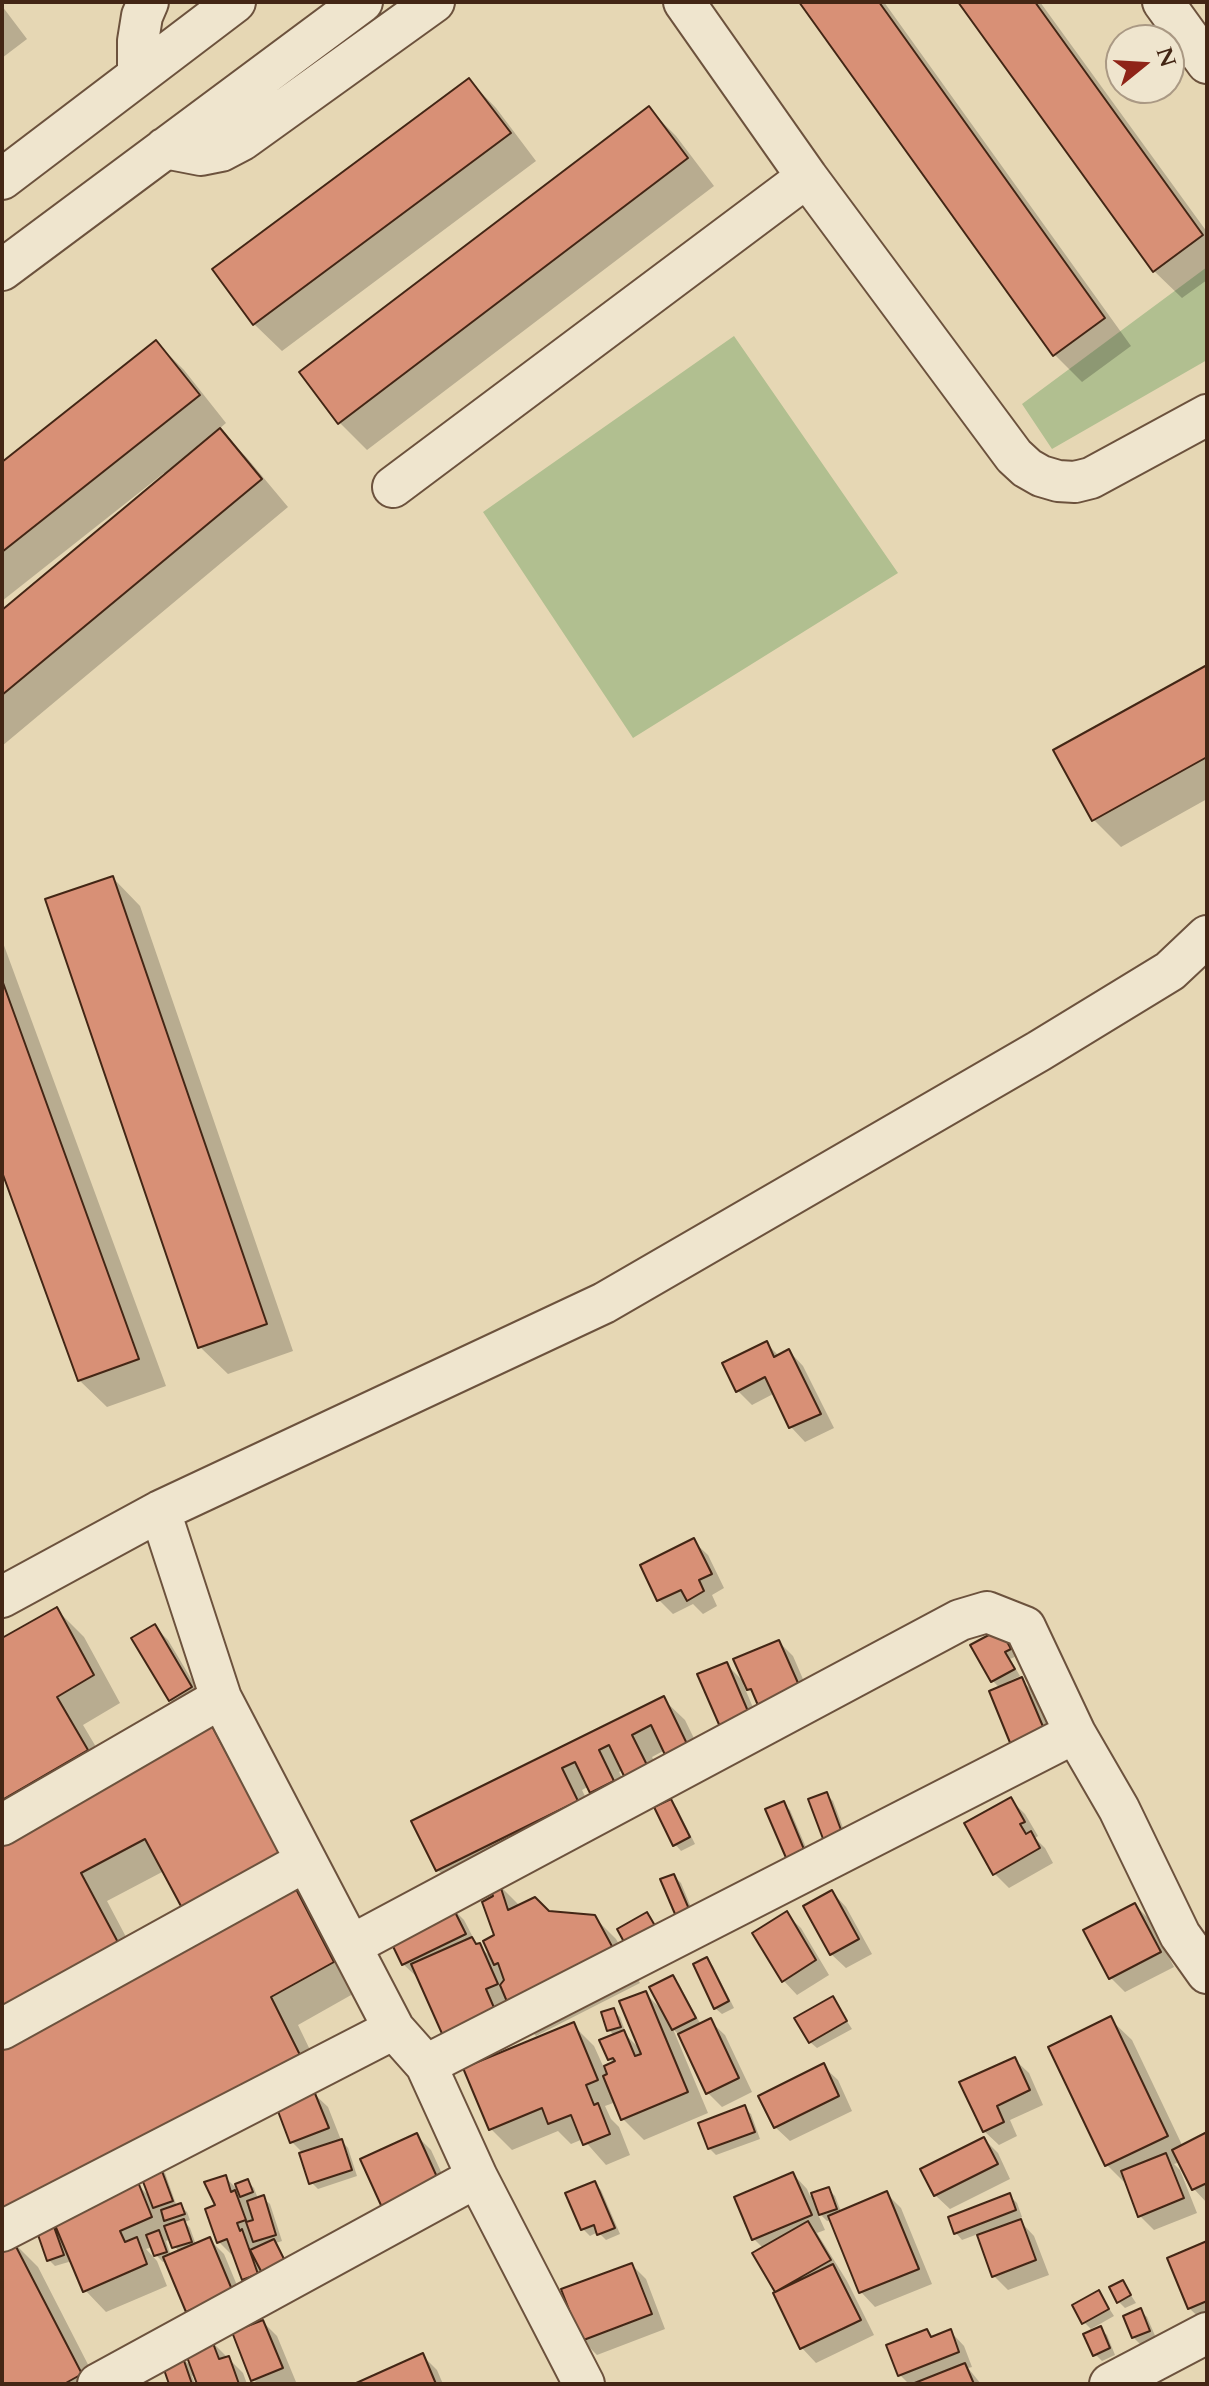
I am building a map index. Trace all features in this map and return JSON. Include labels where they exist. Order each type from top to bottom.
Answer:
[{"type":"street","points":[[138,75],[138,41],[148,2]]},
{"type":"street","points":[[2,179],[235,2]]},
{"type":"street","points":[[2,270],[362,2]]},
{"type":"street","points":[[165,148],[201,155],[221,151],[242,140],[434,2]]},
{"type":"street","points":[[684,2],[807,177],[1014,456],[1027,468],[1058,481],[1075,482],[1091,478],[1207,415]]},
{"type":"street","points":[[1163,2],[1207,63]]},
{"type":"street","points":[[393,487],[807,177]]},
{"type":"street","points":[[2,1597],[160,1511],[604,1303],[1039,1051],[1170,971],[1207,936]]},
{"type":"street","points":[[160,1511],[221,1698],[394,2029],[426,2065],[477,2177],[584,2384]]},
{"type":"street","points":[[352,1945],[960,1620],[987,1612],[1025,1627],[1075,1733],[1119,1809],[1180,1935],[1207,1973]]},
{"type":"street","points":[[2,1825],[221,1698]]},
{"type":"street","points":[[426,2065],[1075,1733]]},
{"type":"street","points":[[2,2029],[306,1861]]},
{"type":"street","points":[[2,2231],[394,2029]]},
{"type":"street","points":[[98,2384],[477,2177]]},
{"type":"street","points":[[1110,2384],[1207,2333]]},
{"type":"green space","points":[[1207,267],[1207,360],[1052,449],[1022,404]]},
{"type":"green space","points":[[734,336],[898,573],[633,738],[483,512]]},
{"type":"building","points":[[799,2],[879,2],[1105,318],[1053,356]]},
{"type":"building","points":[[958,2],[1035,2],[1105,99],[1105,104],[1109,104],[1203,235],[1153,272]]},
{"type":"building","points":[[469,78],[511,133],[253,325],[212,269]]},
{"type":"building","points":[[649,106],[688,158],[338,424],[299,372]]},
{"type":"building","points":[[156,340],[200,395],[2,552],[2,462]]},
{"type":"building","points":[[220,428],[262,479],[2,695],[2,610]]},
{"type":"building","points":[[1207,665],[1207,757],[1092,821],[1053,750]]},
{"type":"building","points":[[113,876],[267,1324],[198,1348],[45,899]]},
{"type":"building","points":[[2,980],[139,1359],[78,1381],[2,1172]]},
{"type":"building","points":[[767,1341],[774,1357],[789,1349],[821,1414],[789,1428],[765,1377],[736,1392],[722,1363]]},
{"type":"building","points":[[694,1538],[712,1574],[699,1580],[704,1591],[687,1601],[681,1590],[657,1601],[640,1565]]},
{"type":"building","points":[[57,1607],[94,1675],[57,1697],[88,1750],[2,1800],[2,1638]]},
{"type":"building","points":[[155,1624],[192,1687],[169,1701],[131,1638]]},
{"type":"building","points":[[1000,1629],[1011,1649],[1005,1652],[1015,1669],[991,1682],[970,1645]]},
{"type":"building","points":[[779,1640],[802,1692],[760,1710],[733,1659]]},
{"type":"building","points":[[727,1662],[750,1716],[721,1729],[697,1674]]},
{"type":"building","points":[[1022,1677],[1047,1736],[1013,1750],[989,1691]]},
{"type":"building","points":[[664,1696],[689,1748],[667,1759],[651,1725],[632,1735],[648,1767],[625,1778],[609,1745],[599,1750],[614,1781],[590,1793],[575,1762],[562,1768],[578,1801],[436,1871],[411,1821]]},
{"type":"building","points":[[212,1726],[281,1855],[182,1908],[145,1839],[81,1873],[121,1948],[2,2011],[2,1837]]},
{"type":"building","points":[[827,1792],[844,1838],[825,1844],[808,1799]]},
{"type":"building","points":[[1011,1797],[1025,1822],[1020,1824],[1026,1834],[1031,1831],[1040,1848],[993,1875],[964,1823]]},
{"type":"building","points":[[671,1799],[690,1837],[673,1846],[654,1807]]},
{"type":"building","points":[[784,1801],[808,1859],[790,1867],[765,1809]]},
{"type":"building","points":[[674,1874],[695,1923],[681,1928],[660,1879]]},
{"type":"building","points":[[499,1882],[508,1910],[535,1897],[549,1911],[595,1915],[620,1961],[513,2016],[500,1985],[504,1980],[498,1963],[494,1965],[483,1941],[494,1935],[482,1902],[493,1896],[489,1887]]},
{"type":"building","points":[[296,1889],[334,1962],[271,1997],[300,2055],[2,2210],[2,2044]]},
{"type":"building","points":[[832,1890],[859,1939],[830,1955],[803,1906]]},
{"type":"building","points":[[1135,1903],[1161,1952],[1109,1979],[1083,1930]]},
{"type":"building","points":[[451,1904],[466,1934],[402,1965],[387,1934]]},
{"type":"building","points":[[787,1911],[816,1960],[782,1982],[752,1933]]},
{"type":"building","points":[[647,1912],[661,1936],[630,1953],[617,1929]]},
{"type":"building","points":[[472,1937],[476,1944],[480,1943],[498,1984],[486,1989],[501,2024],[448,2047],[411,1964]]},
{"type":"building","points":[[707,1957],[729,2001],[714,2009],[693,1964]]},
{"type":"building","points":[[673,1975],[696,2018],[672,2030],[649,1987]]},
{"type":"building","points":[[646,1991],[688,2092],[621,2120],[603,2076],[607,2074],[604,2066],[615,2061],[613,2058],[608,2060],[599,2040],[624,2030],[635,2056],[641,2054],[619,2001]]},
{"type":"building","points":[[833,1996],[847,2021],[809,2043],[794,2018]]},
{"type":"building","points":[[614,2008],[621,2027],[607,2031],[601,2012]]},
{"type":"building","points":[[1111,2016],[1168,2136],[1105,2166],[1048,2047]]},
{"type":"building","points":[[711,2018],[739,2078],[706,2094],[678,2034]]},
{"type":"building","points":[[574,2022],[598,2080],[586,2085],[594,2105],[598,2103],[610,2134],[583,2145],[571,2115],[548,2124],[542,2108],[489,2130],[463,2068]]},
{"type":"building","points":[[1015,2057],[1030,2090],[997,2106],[1004,2122],[983,2132],[959,2082]]},
{"type":"building","points":[[824,2063],[839,2096],[774,2128],[758,2096]]},
{"type":"building","points":[[314,2091],[329,2128],[290,2143],[276,2106]]},
{"type":"building","points":[[745,2105],[755,2132],[708,2149],[698,2123]]},
{"type":"building","points":[[1207,2132],[1207,2183],[1192,2190],[1172,2150]]},
{"type":"building","points":[[417,2133],[442,2188],[385,2214],[360,2159]]},
{"type":"building","points":[[984,2137],[998,2164],[934,2196],[920,2169]]},
{"type":"building","points":[[342,2139],[352,2170],[309,2184],[299,2153]]},
{"type":"building","points":[[1166,2153],[1184,2198],[1138,2217],[1121,2171]]},
{"type":"building","points":[[159,2163],[173,2201],[153,2208],[139,2171]]},
{"type":"building","points":[[793,2172],[812,2215],[752,2240],[734,2197]]},
{"type":"building","points":[[226,2175],[246,2220],[237,2223],[258,2274],[242,2280],[227,2239],[217,2243],[205,2209],[215,2205],[204,2182]]},
{"type":"building","points":[[248,2179],[253,2192],[240,2197],[235,2184]]},
{"type":"building","points":[[595,2181],[615,2228],[597,2235],[594,2225],[581,2230],[565,2193]]},
{"type":"building","points":[[138,2182],[152,2217],[120,2231],[125,2242],[137,2237],[147,2264],[83,2292],[52,2218]]},
{"type":"building","points":[[829,2187],[837,2209],[819,2215],[811,2193]]},
{"type":"building","points":[[887,2191],[919,2269],[859,2293],[828,2216]]},
{"type":"building","points":[[1010,2193],[1016,2210],[954,2234],[948,2217]]},
{"type":"building","points":[[264,2195],[276,2235],[253,2242],[246,2222],[253,2220],[247,2201]]},
{"type":"building","points":[[181,2203],[185,2214],[164,2221],[161,2210]]},
{"type":"building","points":[[184,2219],[192,2242],[172,2248],[164,2226]]},
{"type":"building","points":[[1021,2219],[1036,2260],[992,2277],[977,2235]]},
{"type":"building","points":[[808,2221],[831,2260],[775,2292],[752,2253]]},
{"type":"building","points":[[54,2227],[64,2255],[47,2261],[37,2232]]},
{"type":"building","points":[[159,2230],[167,2252],[154,2256],[146,2235]]},
{"type":"building","points":[[11,2237],[82,2374],[64,2384],[2,2384],[2,2242]]},
{"type":"building","points":[[210,2237],[233,2292],[186,2312],[163,2257]]},
{"type":"building","points":[[274,2239],[285,2261],[262,2273],[250,2250]]},
{"type":"building","points":[[1207,2241],[1207,2301],[1188,2309],[1167,2258]]},
{"type":"building","points":[[632,2263],[652,2314],[581,2341],[561,2289]]},
{"type":"building","points":[[833,2264],[861,2320],[800,2349],[773,2293]]},
{"type":"building","points":[[1123,2280],[1131,2295],[1117,2303],[1109,2287]]},
{"type":"building","points":[[1099,2290],[1109,2309],[1082,2324],[1072,2305]]},
{"type":"building","points":[[1141,2308],[1150,2331],[1132,2338],[1123,2316]]},
{"type":"building","points":[[263,2320],[283,2368],[251,2381],[232,2332]]},
{"type":"building","points":[[1101,2326],[1110,2348],[1093,2356],[1083,2334]]},
{"type":"building","points":[[927,2329],[931,2337],[951,2329],[959,2352],[898,2376],[886,2345]]},
{"type":"building","points":[[211,2338],[219,2359],[229,2356],[239,2384],[197,2384],[184,2349]]},
{"type":"building","points":[[423,2353],[436,2384],[354,2384]]},
{"type":"building","points":[[182,2355],[192,2384],[169,2384],[161,2361]]},
{"type":"building","points":[[965,2363],[974,2384],[912,2384]]}]
